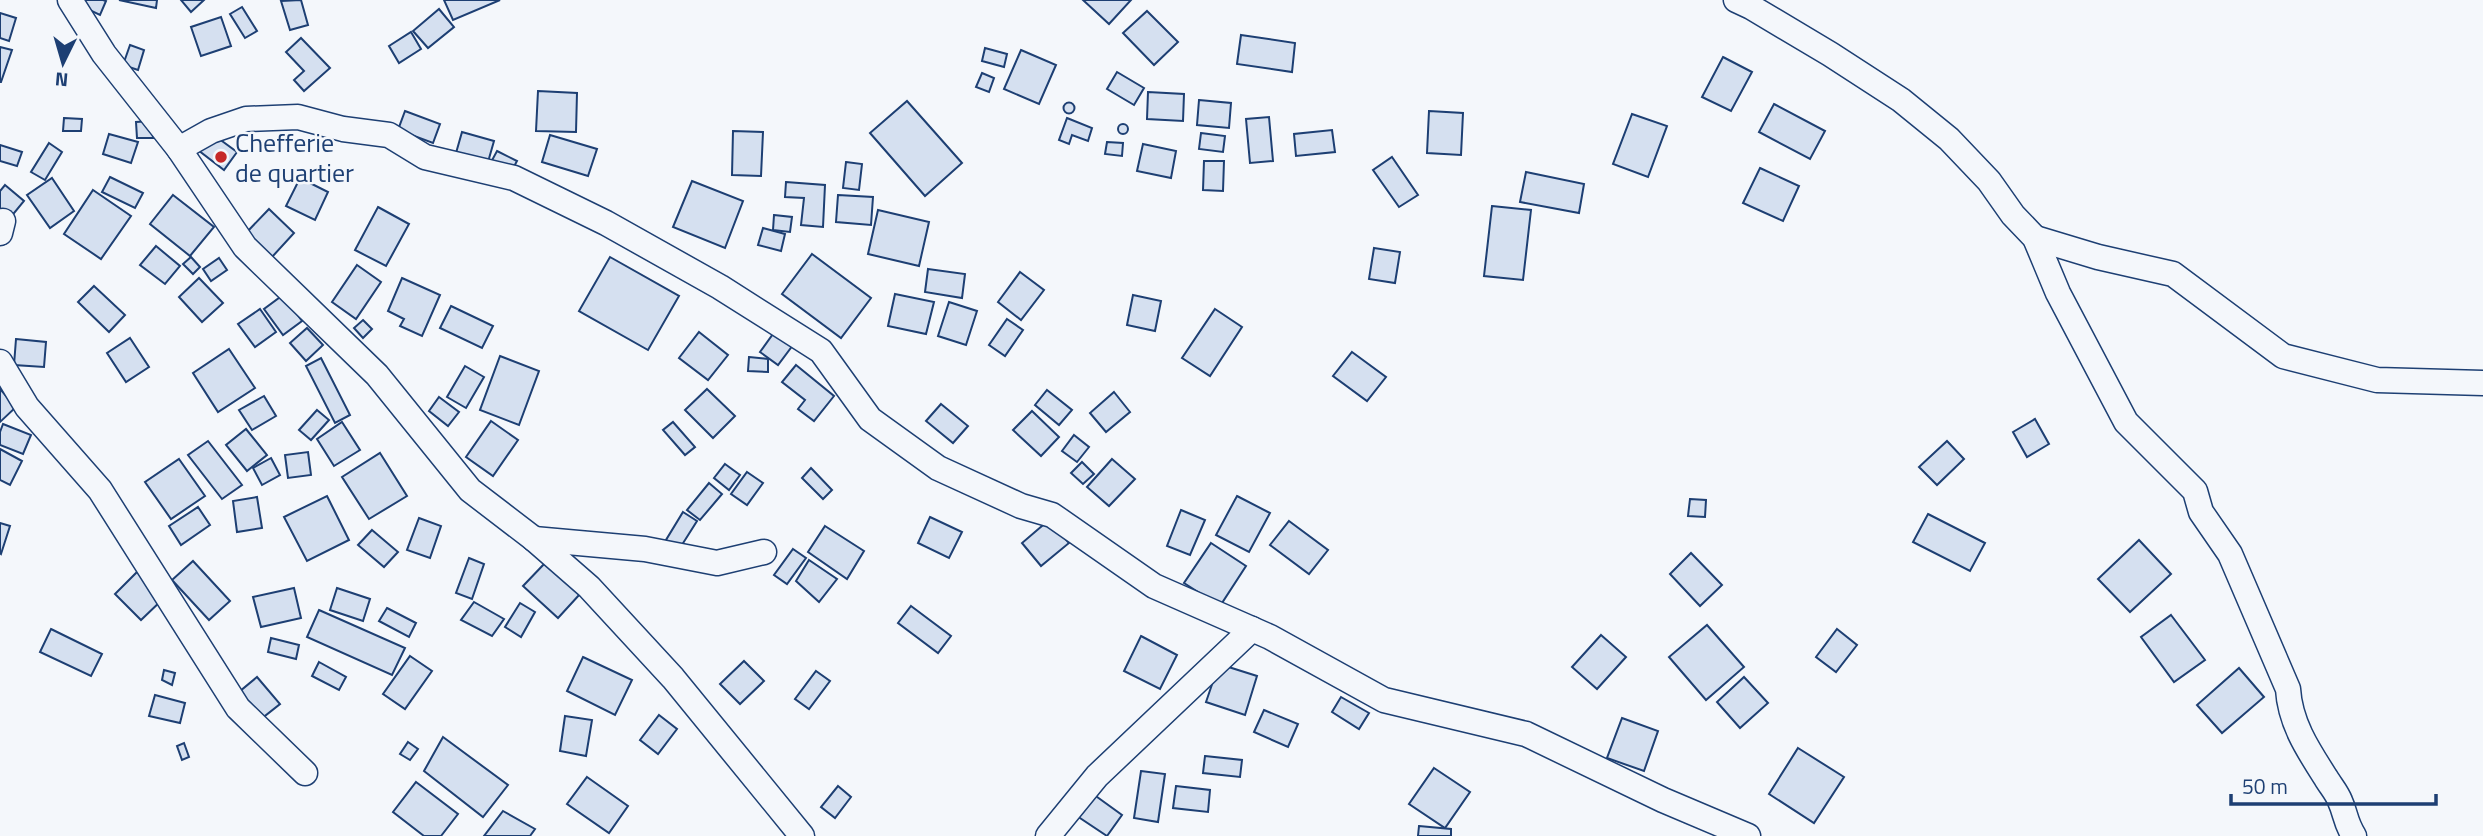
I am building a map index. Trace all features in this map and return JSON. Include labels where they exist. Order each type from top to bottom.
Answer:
[{"type":"street","points":[[70,0],[104,54],[179,149],[245,247],[377,375],[470,490],[534,539],[589,587],[673,678],[802,836]]},
{"type":"street","points":[[1736,0],[1830,54],[1901,100],[1950,139],[1989,181],[2013,215],[2035,238],[2058,293],[2126,422],[2195,491],[2202,512],[2230,554],[2288,689],[2289,708],[2294,721],[2340,801],[2345,821],[2354,836]]},
{"type":"street","points":[[179,149],[211,131],[246,119],[298,117],[343,129],[389,135],[425,157],[514,178],[606,223],[708,280],[821,351],[870,419],[938,468],[1021,506],[1052,515],[1154,586],[1252,629],[1384,700],[1526,734],[1663,800],[1748,836]]},
{"type":"street","points":[[2035,238],[2098,257],[2172,274],[2283,356],[2377,380],[2483,383]]},
{"type":"street","points":[[0,362],[27,407],[100,490],[238,708],[305,773]]},
{"type":"street","points":[[534,539],[645,550],[717,563],[764,552]]},
{"type":"street","points":[[1048,836],[1097,776],[1252,629]]},
{"type":"building","points":[[83,0],[106,1],[100,15],[81,6]]},
{"type":"building","points":[[119,0],[157,0],[156,8]]},
{"type":"building","points":[[181,0],[204,0],[191,12]]},
{"type":"building","points":[[301,0],[308,25],[290,30],[281,1]]},
{"type":"building","points":[[444,0],[500,0],[453,20]]},
{"type":"building","points":[[1083,0],[1131,0],[1109,24]]},
{"type":"building","points":[[242,7],[257,31],[245,38],[230,14]]},
{"type":"building","points":[[439,9],[454,27],[428,48],[413,31]]},
{"type":"building","points":[[1147,11],[1178,42],[1154,65],[1123,33]]},
{"type":"building","points":[[0,13],[16,18],[9,41],[0,38]]},
{"type":"building","points":[[221,17],[231,46],[201,56],[191,27]]},
{"type":"building","points":[[411,32],[421,49],[399,63],[389,46]]},
{"type":"building","points":[[1241,35],[1295,43],[1292,72],[1237,64]]},
{"type":"building","points":[[301,38],[330,68],[304,91],[294,80],[304,71],[286,52]]},
{"type":"building","points":[[130,45],[144,50],[138,70],[123,65]]},
{"type":"building","points":[[0,47],[12,50],[1,82],[0,82]]},
{"type":"building","points":[[985,48],[1007,54],[1004,67],[982,61]]},
{"type":"building","points":[[1021,50],[1056,65],[1039,104],[1004,89]]},
{"type":"building","points":[[1723,57],[1752,72],[1731,111],[1702,97]]},
{"type":"building","points":[[1117,72],[1144,88],[1134,105],[1107,89]]},
{"type":"building","points":[[982,73],[994,78],[989,92],[976,87]]},
{"type":"building","points":[[538,91],[577,93],[576,132],[536,131]]},
{"type":"building","points":[[1148,92],[1184,94],[1183,121],[1147,119]]},
{"type":"building","points":[[1199,100],[1231,103],[1229,128],[1197,125]]},
{"type":"building","points":[[907,101],[962,163],[925,196],[870,133]]},
{"type":"building","points":[[1069,102],[1075,108],[1069,114],[1063,108]]},
{"type":"building","points":[[1774,104],[1825,131],[1810,159],[1759,132]]},
{"type":"building","points":[[405,111],[440,124],[433,143],[398,130]]},
{"type":"building","points":[[1429,111],[1463,113],[1461,155],[1427,153]]},
{"type":"building","points":[[1632,114],[1667,126],[1648,177],[1613,164]]},
{"type":"building","points":[[1269,117],[1273,161],[1250,163],[1246,119]]},
{"type":"building","points":[[64,118],[82,119],[81,131],[63,131]]},
{"type":"building","points":[[1067,118],[1092,128],[1088,141],[1072,135],[1069,144],[1059,140]]},
{"type":"building","points":[[152,121],[153,138],[137,138],[136,122]]},
{"type":"building","points":[[1123,124],[1127,125],[1127,133],[1123,134],[1119,133],[1118,129],[1119,125]]},
{"type":"building","points":[[1332,130],[1335,152],[1296,156],[1294,134]]},
{"type":"building","points":[[733,131],[763,132],[761,176],[732,175]]},
{"type":"building","points":[[462,132],[494,141],[488,162],[456,153]]},
{"type":"building","points":[[211,133],[237,152],[224,170],[198,150]]},
{"type":"building","points":[[1201,133],[1225,136],[1223,152],[1199,149]]},
{"type":"building","points":[[109,134],[138,142],[131,163],[103,154]]},
{"type":"building","points":[[550,135],[597,149],[588,176],[542,162]]},
{"type":"building","points":[[1107,142],[1123,143],[1122,156],[1105,154]]},
{"type":"building","points":[[49,143],[62,152],[45,180],[31,172]]},
{"type":"building","points":[[1143,144],[1176,151],[1171,178],[1137,171]]},
{"type":"building","points":[[0,145],[22,152],[17,166],[0,161]]},
{"type":"building","points":[[497,151],[517,161],[510,174],[490,164]]},
{"type":"building","points":[[1392,157],[1418,195],[1399,207],[1373,170]]},
{"type":"building","points":[[1204,161],[1224,161],[1223,191],[1203,190]]},
{"type":"building","points":[[846,162],[862,164],[859,190],[843,188]]},
{"type":"building","points":[[1760,168],[1799,186],[1783,221],[1743,203]]},
{"type":"building","points":[[1526,172],[1584,184],[1579,213],[1520,202]]},
{"type":"building","points":[[110,177],[143,193],[135,208],[102,192]]},
{"type":"building","points":[[52,178],[74,211],[50,228],[27,195]]},
{"type":"building","points":[[300,178],[328,192],[315,220],[286,206]]},
{"type":"building","points":[[692,181],[743,201],[725,248],[673,227]]},
{"type":"building","points":[[786,182],[825,185],[823,227],[801,225],[804,198],[785,197]]},
{"type":"building","points":[[5,185],[24,201],[10,218],[0,209],[0,191]]},
{"type":"building","points":[[93,190],[131,216],[101,259],[64,234]]},
{"type":"building","points":[[173,195],[214,227],[190,256],[150,224]]},
{"type":"building","points":[[838,195],[873,197],[871,225],[836,222]]},
{"type":"building","points":[[1492,206],[1531,210],[1523,280],[1484,276]]},
{"type":"building","points":[[378,207],[409,224],[386,266],[355,250]]},
{"type":"building","points":[[269,209],[294,233],[272,257],[246,233]]},
{"type":"building","points":[[878,210],[929,222],[919,266],[868,254]]},
{"type":"building","points":[[774,215],[792,217],[790,232],[773,230]]},
{"type":"building","points":[[763,228],[785,234],[781,251],[758,245]]},
{"type":"building","points":[[156,246],[180,266],[165,284],[140,265]]},
{"type":"building","points":[[1374,248],[1400,252],[1395,283],[1369,279]]},
{"type":"building","points":[[812,254],[871,298],[841,338],[782,294]]},
{"type":"building","points":[[191,257],[200,267],[193,274],[183,264]]},
{"type":"building","points":[[610,257],[679,296],[648,350],[579,311]]},
{"type":"building","points":[[219,258],[227,270],[211,281],[203,269]]},
{"type":"building","points":[[357,265],[381,282],[356,319],[332,302]]},
{"type":"building","points":[[928,269],[965,274],[962,298],[925,292]]},
{"type":"building","points":[[1020,272],[1044,290],[1021,320],[998,302]]},
{"type":"building","points":[[199,278],[223,303],[202,322],[179,297]]},
{"type":"building","points":[[402,278],[440,295],[422,336],[400,326],[404,319],[388,311]]},
{"type":"building","points":[[94,286],[125,315],[109,332],[78,302]]},
{"type":"building","points":[[895,294],[934,302],[926,334],[888,326]]},
{"type":"building","points":[[283,295],[302,321],[283,335],[264,309]]},
{"type":"building","points":[[1133,295],[1161,301],[1155,331],[1127,325]]},
{"type":"building","points":[[949,302],[977,311],[966,345],[938,336]]},
{"type":"building","points":[[451,306],[493,326],[482,348],[440,328]]},
{"type":"building","points":[[260,309],[276,332],[255,347],[238,324]]},
{"type":"building","points":[[1215,309],[1242,327],[1210,376],[1182,358]]},
{"type":"building","points":[[1007,319],[1023,330],[1005,356],[989,345]]},
{"type":"building","points":[[363,320],[372,329],[363,338],[354,328]]},
{"type":"building","points":[[778,327],[796,341],[778,365],[760,352]]},
{"type":"building","points":[[307,328],[323,345],[306,361],[290,343]]},
{"type":"building","points":[[699,332],[728,355],[708,380],[679,358]]},
{"type":"building","points":[[130,338],[149,367],[126,382],[107,353]]},
{"type":"building","points":[[16,339],[46,342],[44,367],[14,365]]},
{"type":"building","points":[[229,349],[255,388],[218,412],[193,373]]},
{"type":"building","points":[[1352,352],[1386,377],[1367,401],[1333,376]]},
{"type":"building","points":[[500,356],[539,371],[519,425],[480,410]]},
{"type":"building","points":[[749,357],[768,359],[768,372],[748,371]]},
{"type":"building","points":[[321,358],[350,415],[335,423],[306,366]]},
{"type":"building","points":[[796,365],[834,396],[814,421],[798,409],[805,400],[782,382]]},
{"type":"building","points":[[465,366],[484,377],[466,408],[447,397]]},
{"type":"building","points":[[0,389],[16,407],[0,422]]},
{"type":"building","points":[[707,389],[735,416],[713,438],[685,410]]},
{"type":"building","points":[[1047,390],[1072,410],[1059,425],[1035,405]]},
{"type":"building","points":[[1114,392],[1130,412],[1106,432],[1090,413]]},
{"type":"building","points":[[264,396],[276,416],[252,430],[239,410]]},
{"type":"building","points":[[439,397],[459,412],[448,426],[429,411]]},
{"type":"building","points":[[941,404],[968,426],[953,443],[926,421]]},
{"type":"building","points":[[317,410],[329,420],[311,440],[299,430]]},
{"type":"building","points":[[1032,411],[1059,437],[1041,456],[1013,430]]},
{"type":"building","points":[[2035,419],[2049,444],[2027,457],[2013,432]]},
{"type":"building","points":[[491,421],[518,440],[493,476],[466,457]]},
{"type":"building","points":[[342,422],[360,450],[334,466],[317,439]]},
{"type":"building","points":[[673,422],[695,447],[685,455],[663,430]]},
{"type":"building","points":[[3,424],[31,435],[23,454],[0,445]]},
{"type":"building","points":[[246,429],[267,455],[247,471],[226,445]]},
{"type":"building","points":[[1074,435],[1089,447],[1077,462],[1062,451]]},
{"type":"building","points":[[208,441],[242,485],[222,499],[188,455]]},
{"type":"building","points":[[1947,441],[1964,459],[1937,485],[1919,467]]},
{"type":"building","points":[[0,449],[22,461],[10,485],[0,480]]},
{"type":"building","points":[[308,452],[311,475],[288,478],[285,455]]},
{"type":"building","points":[[380,453],[407,496],[369,519],[342,477]]},
{"type":"building","points":[[271,458],[280,475],[262,485],[253,468]]},
{"type":"building","points":[[179,459],[205,496],[171,519],[145,482]]},
{"type":"building","points":[[1112,459],[1135,479],[1109,506],[1087,487]]},
{"type":"building","points":[[1082,462],[1094,474],[1083,484],[1071,473]]},
{"type":"building","points":[[725,464],[740,475],[729,490],[714,478]]},
{"type":"building","points":[[811,468],[832,490],[823,499],[802,478]]},
{"type":"building","points":[[747,472],[763,483],[747,505],[731,494]]},
{"type":"building","points":[[709,483],[722,494],[700,520],[687,510]]},
{"type":"building","points":[[327,496],[349,540],[307,561],[284,517]]},
{"type":"building","points":[[1237,496],[1270,513],[1249,552],[1216,535]]},
{"type":"building","points":[[257,497],[262,528],[237,532],[233,501]]},
{"type":"building","points":[[1690,499],[1706,500],[1705,517],[1688,516]]},
{"type":"building","points":[[198,507],[210,525],[181,545],[169,526]]},
{"type":"building","points":[[1181,510],[1205,520],[1190,555],[1167,546]]},
{"type":"building","points":[[683,512],[697,521],[680,548],[666,540]]},
{"type":"building","points":[[1928,514],[1985,543],[1970,571],[1913,542]]},
{"type":"building","points":[[930,517],[962,532],[949,558],[918,543]]},
{"type":"building","points":[[419,518],[441,526],[430,558],[407,550]]},
{"type":"building","points":[[1049,520],[1069,543],[1041,566],[1022,543]]},
{"type":"building","points":[[1289,521],[1328,550],[1309,574],[1270,545]]},
{"type":"building","points":[[0,523],[10,526],[1,554],[0,553]]},
{"type":"building","points":[[825,526],[864,551],[847,579],[808,552]]},
{"type":"building","points":[[372,530],[398,552],[384,567],[358,545]]},
{"type":"building","points":[[2139,540],[2171,574],[2130,612],[2098,579]]},
{"type":"building","points":[[1211,543],[1246,566],[1220,606],[1184,583]]},
{"type":"building","points":[[793,549],[806,558],[787,584],[774,575]]},
{"type":"building","points":[[1691,553],[1722,585],[1700,606],[1670,574]]},
{"type":"building","points":[[469,558],[484,564],[472,599],[456,593]]},
{"type":"building","points":[[809,560],[837,579],[819,602],[796,581]]},
{"type":"building","points":[[193,561],[230,601],[209,620],[172,580]]},
{"type":"building","points":[[546,562],[580,594],[558,618],[523,586]]},
{"type":"building","points":[[137,572],[164,598],[141,620],[115,594]]},
{"type":"building","points":[[294,588],[301,618],[261,627],[253,597]]},
{"type":"building","points":[[337,588],[370,599],[363,621],[330,610]]},
{"type":"building","points":[[474,602],[504,619],[492,636],[461,620]]},
{"type":"building","points":[[520,603],[535,612],[521,637],[505,627]]},
{"type":"building","points":[[911,606],[951,636],[938,653],[898,623]]},
{"type":"building","points":[[387,608],[416,623],[409,637],[379,621]]},
{"type":"building","points":[[319,610],[405,648],[392,675],[307,637]]},
{"type":"building","points":[[2171,615],[2205,660],[2174,682],[2141,637]]},
{"type":"building","points":[[1707,625],[1744,667],[1706,700],[1669,657]]},
{"type":"building","points":[[51,629],[102,654],[91,676],[40,652]]},
{"type":"building","points":[[1837,629],[1857,645],[1836,672],[1816,657]]},
{"type":"building","points":[[1601,635],[1626,657],[1597,689],[1572,667]]},
{"type":"building","points":[[1141,636],[1177,655],[1160,689],[1124,671]]},
{"type":"building","points":[[271,638],[299,645],[296,659],[268,652]]},
{"type":"building","points":[[410,656],[432,671],[405,709],[383,694]]},
{"type":"building","points":[[583,657],[632,680],[615,715],[567,691]]},
{"type":"building","points":[[744,661],[764,681],[740,704],[720,684]]},
{"type":"building","points":[[319,662],[346,677],[339,690],[312,676]]},
{"type":"building","points":[[1219,664],[1257,676],[1245,715],[1206,702]]},
{"type":"building","points":[[2239,668],[2264,697],[2222,733],[2197,705]]},
{"type":"building","points":[[164,670],[175,673],[172,685],[162,680]]},
{"type":"building","points":[[816,671],[830,681],[809,709],[795,699]]},
{"type":"building","points":[[257,677],[280,704],[261,719],[239,692]]},
{"type":"building","points":[[1744,677],[1768,703],[1740,728],[1717,702]]},
{"type":"building","points":[[155,695],[185,703],[180,723],[149,716]]},
{"type":"building","points":[[1341,697],[1369,713],[1359,729],[1332,712]]},
{"type":"building","points":[[1264,710],[1298,724],[1288,747],[1254,732]]},
{"type":"building","points":[[659,715],[677,729],[658,754],[640,740]]},
{"type":"building","points":[[565,716],[592,720],[586,756],[560,751]]},
{"type":"building","points":[[1622,718],[1658,731],[1644,771],[1607,758]]},
{"type":"building","points":[[443,737],[508,785],[483,817],[424,771]]},
{"type":"building","points":[[408,742],[418,749],[410,760],[400,754]]},
{"type":"building","points":[[184,743],[189,757],[182,760],[177,746]]},
{"type":"building","points":[[1798,748],[1844,777],[1814,823],[1769,794]]},
{"type":"building","points":[[1205,756],[1242,760],[1240,777],[1203,773]]},
{"type":"building","points":[[1434,768],[1470,792],[1445,828],[1409,804]]},
{"type":"building","points":[[1141,771],[1165,774],[1158,822],[1134,818]]},
{"type":"building","points":[[587,777],[628,806],[609,833],[567,804]]},
{"type":"building","points":[[416,782],[458,814],[441,836],[424,836],[393,812]]},
{"type":"building","points":[[838,786],[851,797],[835,818],[821,807]]},
{"type":"building","points":[[1176,786],[1210,790],[1208,812],[1173,808]]},
{"type":"building","points":[[1093,794],[1122,815],[1107,836],[1077,816]]},
{"type":"building","points":[[503,811],[535,829],[530,836],[484,836]]},
{"type":"building","points":[[1419,826],[1451,829],[1451,836],[1418,836]]},
{"type":"place","name":"Chefferie de quartier","points":[[221,157]]}]
